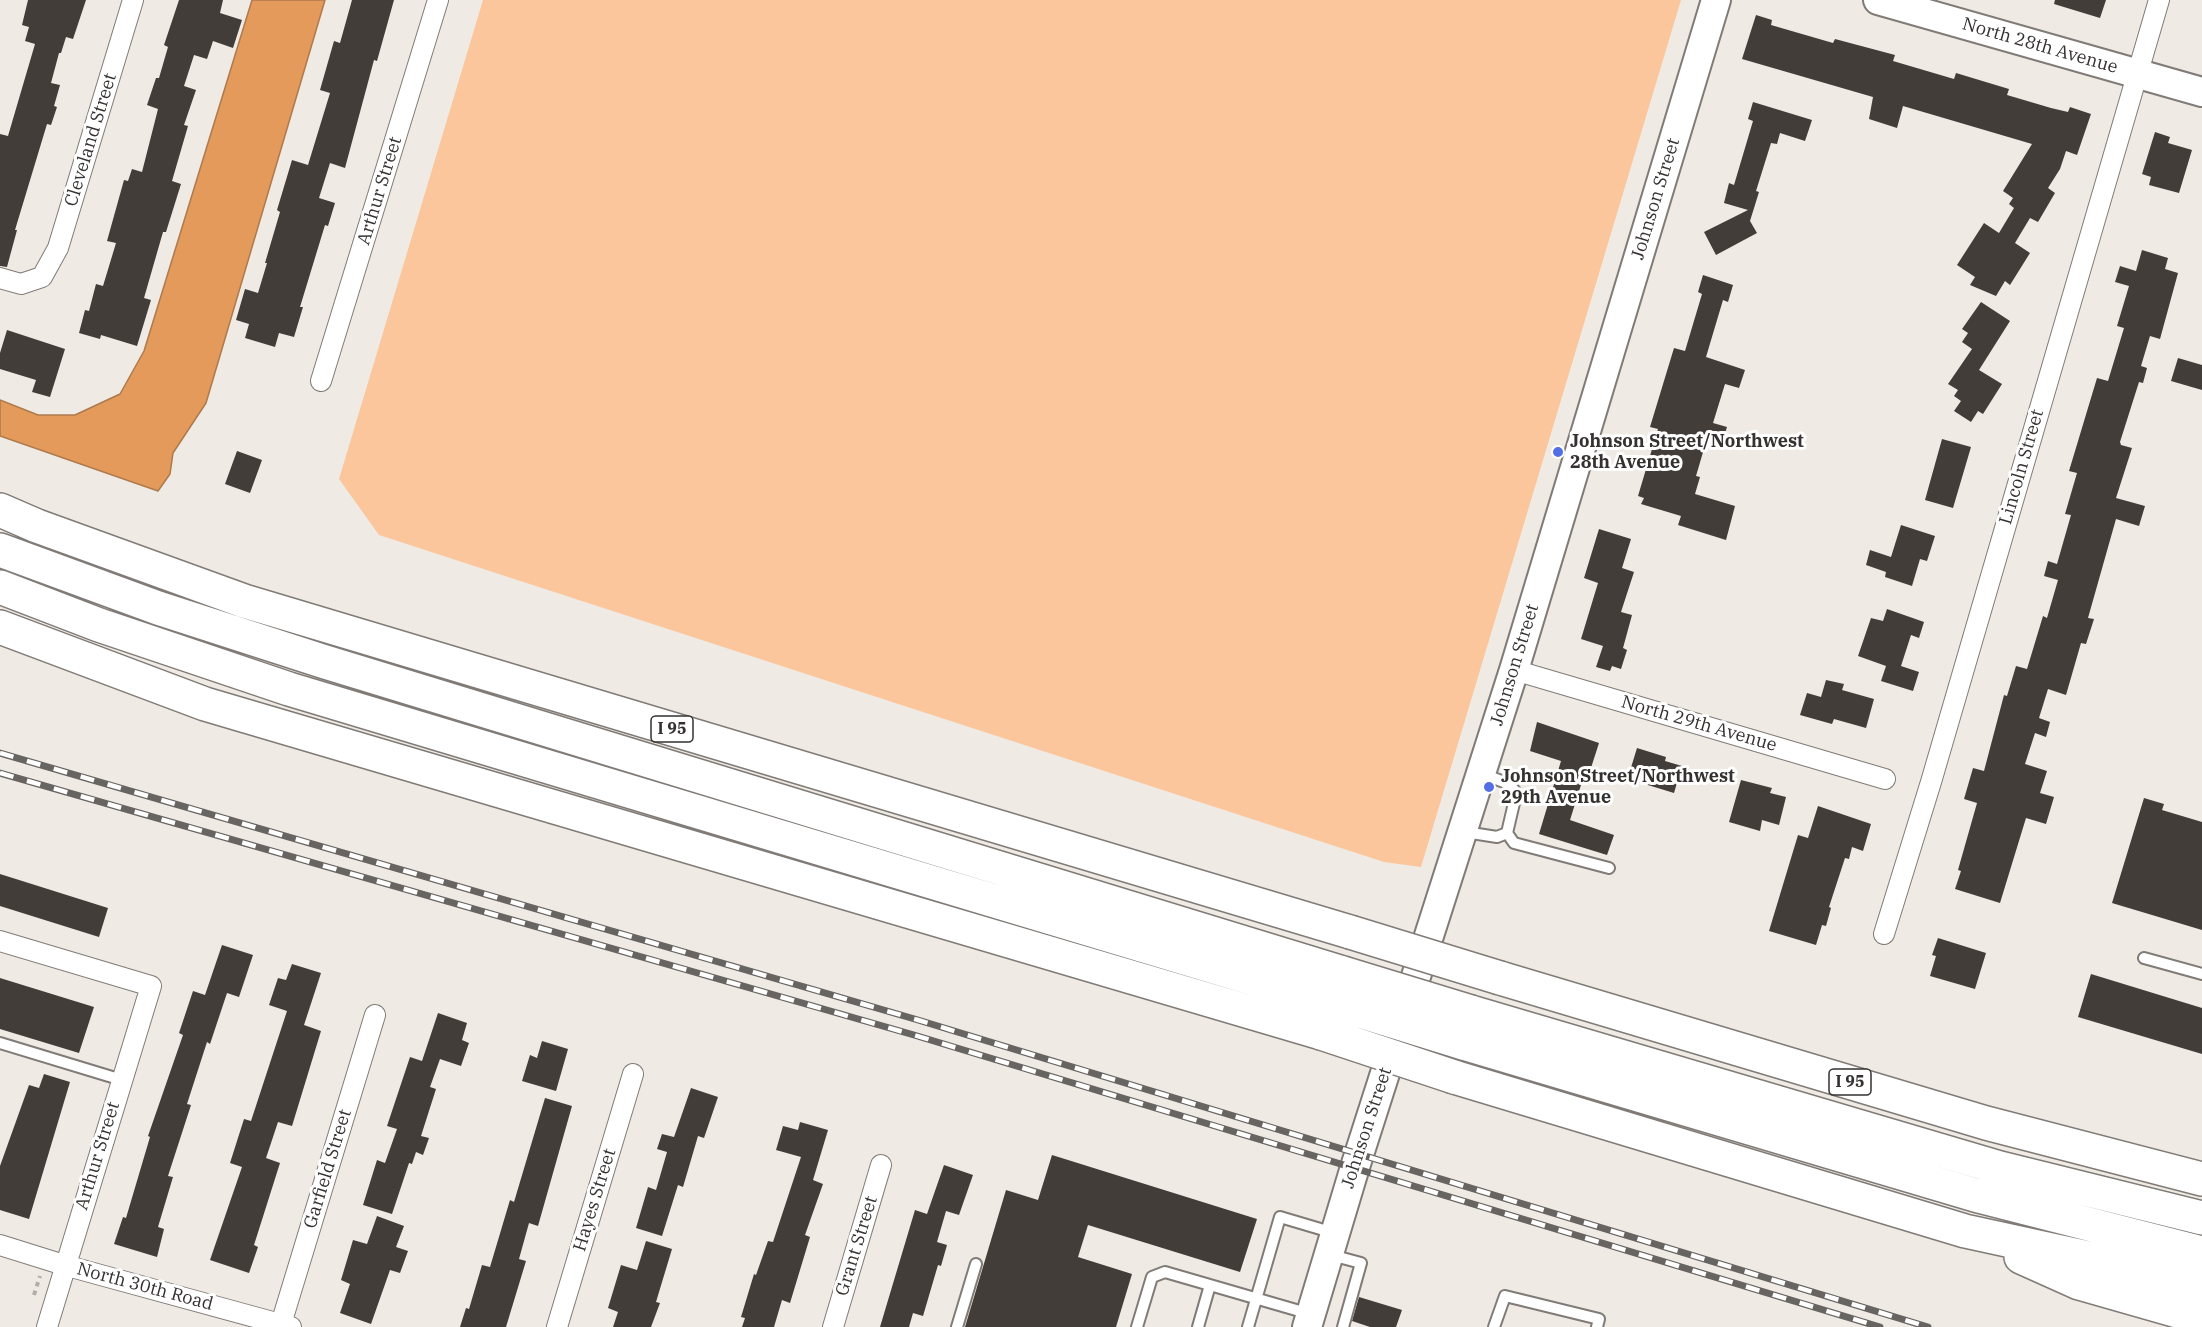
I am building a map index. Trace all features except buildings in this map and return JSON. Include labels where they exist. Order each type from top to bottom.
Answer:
[{"type":"highway","name":"I 95","points":[[0,510],[37,526],[244,601],[1986,1123],[2202,1179]]},
{"type":"highway","points":[[0,550],[158,608],[322,661],[1471,1012],[2000,1168],[2202,1218]]},
{"type":"highway","points":[[0,587],[99,625],[289,689],[1975,1195],[2202,1253]]},
{"type":"highway","points":[[0,627],[205,704],[1321,1034],[1454,1077],[1965,1232],[2098,1260],[2202,1286]]},
{"type":"highway","points":[[1965,1232],[2079,1283],[2202,1318]]},
{"type":"street","name":"Cleveland Street","points":[[0,278],[21,284],[42,277],[58,248],[133,0]]},
{"type":"street","name":"Arthur Street","points":[[321,381],[438,0]]},
{"type":"street","name":"Johnson Street","points":[[1309,1321],[1331,1243],[1514,670],[1716,0]]},
{"type":"street","name":"North 28th Avenue","points":[[1878,0],[2202,92]]},
{"type":"street","name":"Lincoln Street","points":[[1884,934],[1935,771],[2159,0]]},
{"type":"street","name":"North 29th Avenue","points":[[1514,670],[1885,779]]},
{"type":"street","name":"Arthur Street","points":[[0,941],[151,986],[64,1265],[47,1327]]},
{"type":"street","name":"Garfield Street","points":[[286,1325],[375,1015]]},
{"type":"street","name":"Hayes Street","points":[[557,1327],[633,1074]]},
{"type":"street","name":"Grant Street","points":[[833,1327],[881,1165]]},
{"type":"street","name":"North 30th Road","points":[[0,1245],[64,1265],[286,1325]]},
{"type":"lane","points":[[1480,774],[1509,784],[1515,791],[1507,833],[1514,843],[1609,868]]},
{"type":"lane","points":[[1461,831],[1497,837],[1507,833]]},
{"type":"lane","points":[[2144,958],[2202,974]]},
{"type":"lane","points":[[0,1043],[122,1080]]},
{"type":"lane","points":[[1248,1327],[1280,1217],[1331,1243],[1361,1263],[1343,1327]]},
{"type":"lane","points":[[957,1327],[976,1264]]},
{"type":"lane","points":[[1137,1327],[1152,1277],[1165,1272],[1256,1298],[1309,1321]]},
{"type":"lane","points":[[1198,1327],[1210,1285]]},
{"type":"lane","points":[[1494,1327],[1505,1296],[1599,1319],[1597,1327]]},
{"type":"shaded area","points":[[252,0],[325,0],[206,403],[173,453],[170,474],[158,491],[0,436],[0,400],[38,415],[75,415],[120,394],[144,351]]},
{"type":"shaded area","points":[[483,0],[1681,0],[1421,867],[1384,862],[379,535],[339,479]]},
{"type":"railway","points":[[0,753],[918,1020],[1928,1327]]},
{"type":"railway","points":[[0,773],[914,1035],[1880,1327]]},
{"type":"place","name":"Johnson Street/Northwest 28th Avenue","points":[[1558,452]]},
{"type":"place","name":"Johnson Street/Northwest 29th Avenue","points":[[1489,787]]}]
